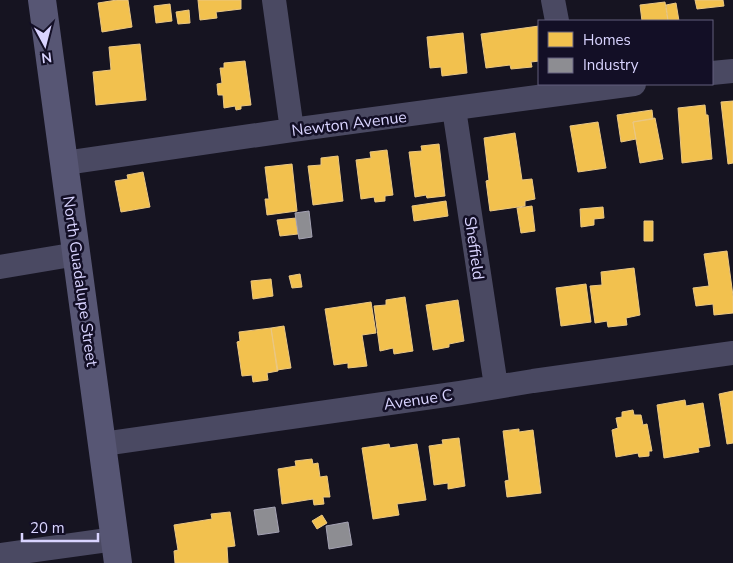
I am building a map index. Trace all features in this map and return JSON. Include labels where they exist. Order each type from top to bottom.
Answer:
[{"type":"street","name":"North Guadalupe Street","points":[[42,0],[117,551]]},
{"type":"street","points":[[274,0],[292,130]]},
{"type":"street","points":[[553,0],[557,20]]},
{"type":"street","points":[[713,74],[733,71]]},
{"type":"street","name":"Newton Avenue","points":[[65,163],[454,109],[567,88],[617,85]]},
{"type":"street","name":"Sheffield","points":[[454,109],[496,386]]},
{"type":"street","points":[[0,266],[77,254]]},
{"type":"street","name":"Avenue C","points":[[103,444],[733,353]]},
{"type":"street","points":[[0,555],[117,551]]},
{"type":"building: Homes","points":[[128,0],[132,27],[102,32],[98,3]]},
{"type":"building: Homes","points":[[198,0],[241,0],[241,9],[216,12],[217,18],[200,20]]},
{"type":"building: Homes","points":[[695,0],[723,0],[724,6],[697,9]]},
{"type":"building: Homes","points":[[665,2],[668,20],[642,20],[640,5]]},
{"type":"building: Homes","points":[[676,3],[679,20],[668,20],[666,5]]},
{"type":"building: Homes","points":[[170,4],[172,21],[156,23],[154,6]]},
{"type":"building: Homes","points":[[189,10],[190,23],[178,24],[176,12]]},
{"type":"building: Homes","points":[[538,26],[538,61],[531,62],[532,67],[511,69],[510,65],[486,68],[481,34]]},
{"type":"building: Homes","points":[[463,33],[467,73],[442,76],[441,67],[430,68],[427,37]]},
{"type":"building: Homes","points":[[140,44],[146,100],[96,105],[93,72],[111,70],[109,47]]},
{"type":"building: Homes","points":[[245,61],[251,105],[241,106],[241,109],[236,110],[235,106],[224,108],[223,95],[218,95],[217,84],[222,83],[220,68],[224,68],[224,63]]},
{"type":"building: Homes","points":[[733,101],[733,163],[728,164],[721,102]]},
{"type":"building: Homes","points":[[705,105],[706,115],[708,115],[712,159],[682,163],[678,108]]},
{"type":"building: Homes","points":[[652,110],[653,119],[633,122],[636,139],[621,142],[617,115]]},
{"type":"building: Homes","points":[[655,118],[663,159],[640,163],[633,122]]},
{"type":"building: Homes","points":[[598,122],[606,168],[578,172],[570,126]]},
{"type":"building: Homes","points":[[515,133],[522,180],[532,179],[535,199],[525,201],[525,206],[490,211],[486,181],[489,180],[484,138]]},
{"type":"building: Homes","points":[[439,144],[445,196],[427,198],[426,195],[415,197],[409,152],[422,151],[421,146]]},
{"type":"building: Homes","points":[[387,150],[393,195],[385,196],[385,201],[375,202],[374,197],[361,199],[356,160],[371,158],[370,152]]},
{"type":"building: Homes","points":[[338,156],[343,201],[313,205],[308,166],[321,165],[321,158]]},
{"type":"building: Homes","points":[[292,164],[297,211],[267,215],[265,199],[269,199],[265,167]]},
{"type":"building: Homes","points":[[143,172],[150,207],[121,212],[115,181],[128,179],[127,175]]},
{"type":"building: Homes","points":[[446,201],[448,216],[414,221],[412,206]]},
{"type":"building: Homes","points":[[532,206],[535,231],[521,233],[517,208]]},
{"type":"building: Homes","points":[[603,207],[604,218],[594,219],[594,225],[581,227],[580,209]]},
{"type":"building: Homes","points":[[296,218],[298,234],[280,236],[277,220]]},
{"type":"building: Homes","points":[[644,221],[653,221],[653,241],[644,241]]},
{"type":"building: Homes","points":[[727,251],[733,296],[733,313],[714,315],[713,304],[696,306],[693,288],[709,286],[704,254]]},
{"type":"building: Homes","points":[[634,268],[640,315],[626,318],[627,325],[608,327],[607,321],[595,323],[590,286],[602,285],[601,272]]},
{"type":"building: Homes","points":[[300,274],[302,287],[292,288],[289,276]]},
{"type":"building: Homes","points":[[271,279],[273,296],[253,299],[251,281]]},
{"type":"building: Homes","points":[[586,284],[591,322],[561,326],[556,288]]},
{"type":"building: Homes","points":[[405,297],[413,351],[394,354],[393,348],[380,351],[374,306],[386,305],[386,300]]},
{"type":"building: Homes","points":[[458,300],[464,341],[449,344],[449,347],[433,350],[426,305]]},
{"type":"building: Homes","points":[[371,302],[376,333],[362,335],[367,366],[348,368],[348,363],[334,365],[325,309]]},
{"type":"building: Homes","points":[[284,326],[291,368],[277,370],[271,328]]},
{"type":"building: Homes","points":[[271,328],[278,371],[267,373],[268,380],[253,382],[252,375],[242,376],[237,342],[240,341],[239,332]]},
{"type":"building: Homes","points":[[733,391],[733,443],[727,444],[719,394]]},
{"type":"building: Homes","points":[[685,400],[686,406],[703,403],[710,446],[698,448],[699,452],[664,458],[657,405]]},
{"type":"building: Homes","points":[[633,410],[634,415],[641,415],[643,425],[647,424],[652,451],[649,451],[649,456],[639,457],[638,453],[616,457],[612,430],[618,428],[616,418],[622,417],[622,412]]},
{"type":"building: Homes","points":[[519,429],[519,432],[533,430],[541,493],[507,497],[505,481],[509,480],[503,431]]},
{"type":"building: Homes","points":[[459,438],[465,486],[448,489],[448,483],[434,485],[429,446],[443,444],[442,440]]},
{"type":"building: Homes","points":[[389,444],[390,448],[417,444],[426,500],[397,504],[399,515],[373,519],[362,448]]},
{"type":"building: Homes","points":[[312,459],[313,464],[318,463],[320,477],[327,476],[330,497],[323,497],[324,504],[314,505],[313,499],[282,504],[278,469],[296,466],[295,461]]},
{"type":"building: Homes","points":[[230,512],[235,546],[227,547],[228,563],[175,563],[174,551],[178,550],[174,525],[212,519],[211,514]]},
{"type":"building: Homes","points":[[322,515],[327,523],[317,529],[312,521]]},
{"type":"building: Industry","points":[[309,211],[312,237],[299,239],[295,213]]},
{"type":"building: Industry","points":[[275,507],[279,532],[258,535],[254,510]]},
{"type":"building: Industry","points":[[348,522],[352,545],[329,549],[326,526]]}]
